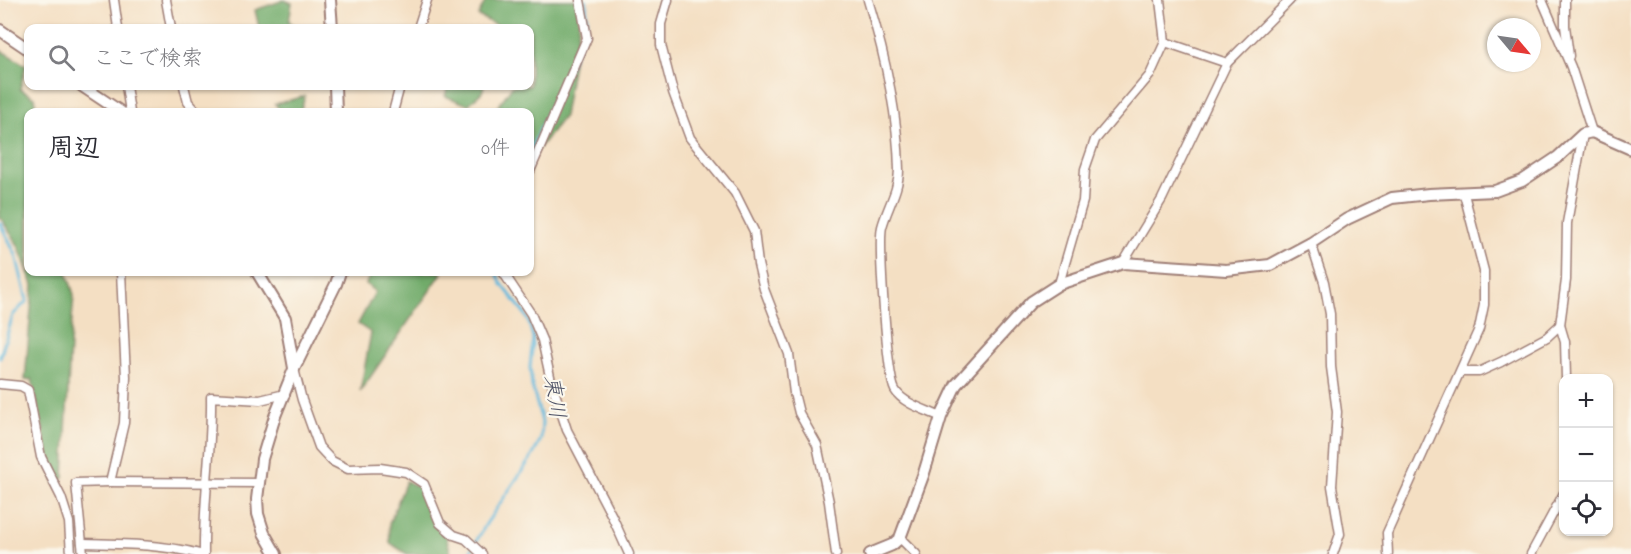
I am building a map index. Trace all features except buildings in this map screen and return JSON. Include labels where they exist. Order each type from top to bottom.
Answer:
[{"type":"street","points":[[114,0],[117,24]]},
{"type":"street","points":[[166,0],[170,24]]},
{"type":"street","points":[[330,0],[332,24]]},
{"type":"street","points":[[419,24],[427,0]]},
{"type":"street","points":[[534,162],[587,38],[580,0]]},
{"type":"street","points":[[668,0],[661,24],[661,45],[673,92],[690,138],[735,192],[754,231],[762,280],[789,354],[794,393],[800,413],[817,445],[829,502],[836,554]]},
{"type":"street","points":[[868,0],[889,81],[899,172],[882,228],[880,248],[888,357],[894,389],[902,398],[941,417]]},
{"type":"street","points":[[1059,284],[1083,201],[1085,169],[1095,140],[1150,75],[1165,42],[1160,0]]},
{"type":"street","points":[[1123,262],[1162,199],[1227,63],[1290,0]]},
{"type":"street","points":[[1542,0],[1571,67]]},
{"type":"street","points":[[1565,0],[1565,26],[1571,67],[1588,133],[1567,223],[1566,280],[1560,325],[1565,342],[1566,374]]},
{"type":"street","points":[[0,30],[24,46]]},
{"type":"street","points":[[1165,42],[1227,63]]},
{"type":"street","points":[[88,90],[115,108]]},
{"type":"street","points":[[126,90],[129,108]]},
{"type":"street","points":[[185,90],[188,102],[193,108]]},
{"type":"street","points":[[335,90],[336,108]]},
{"type":"street","points":[[394,108],[399,90]]},
{"type":"street","points":[[1588,133],[1631,149]]},
{"type":"street","points":[[870,554],[892,545],[900,538],[924,473],[941,417],[956,385],[1031,302],[1059,284],[1123,262],[1226,270],[1270,265],[1311,243],[1347,219],[1392,198],[1495,191],[1522,181],[1588,133]]},
{"type":"street","points":[[1388,554],[1387,533],[1479,329],[1484,305],[1484,272],[1464,194]]},
{"type":"street","points":[[1311,243],[1324,282],[1330,314],[1331,367],[1337,412],[1332,486],[1340,534],[1333,554]]},
{"type":"street","points":[[111,482],[124,423],[126,377],[121,276]]},
{"type":"street","points":[[259,276],[285,318],[302,400],[319,447],[332,461],[348,469],[380,468],[406,472],[424,484],[440,523],[454,535],[466,539],[482,554]]},
{"type":"street","points":[[276,554],[264,533],[258,514],[262,459],[275,416],[294,369],[338,276]]},
{"type":"street","points":[[505,276],[531,314],[542,340],[551,381],[567,430],[629,554]]},
{"type":"street","points":[[1461,372],[1479,372],[1501,362],[1547,337],[1560,325]]},
{"type":"street","points":[[0,384],[21,386],[28,390],[41,457],[61,497],[69,522],[71,554]]},
{"type":"street","points":[[82,543],[148,545],[202,554],[212,431],[212,397],[260,400],[285,394]]},
{"type":"street","points":[[83,554],[76,483],[207,481],[259,483]]},
{"type":"street","points":[[1531,554],[1559,501]]},
{"type":"street","points":[[900,538],[916,554]]},
{"type":"green space","points":[[284,0],[292,3],[289,21],[292,24],[258,24],[255,10]]},
{"type":"green space","points":[[486,0],[578,0],[579,27],[564,116],[534,155],[534,108],[497,108],[509,90],[534,90],[534,24],[494,24],[478,16]]},
{"type":"green space","points":[[0,50],[24,64],[20,89],[35,97],[35,108],[24,108],[24,261],[18,245],[0,217]]},
{"type":"green space","points":[[447,90],[483,90],[468,105],[445,96]]},
{"type":"green space","points":[[305,96],[301,108],[278,108],[275,104]]},
{"type":"green space","points":[[30,276],[68,276],[74,295],[64,478],[55,484],[32,379],[25,380],[33,285]]},
{"type":"green space","points":[[369,276],[440,276],[360,392],[371,333],[358,324],[375,292],[366,284]]},
{"type":"green space","points":[[406,481],[421,488],[435,525],[446,536],[451,554],[407,554],[390,543],[389,524]]},
{"type":"waterway","name":"東川","points":[[586,0],[587,21]]},
{"type":"waterway","name":"東川","points":[[534,142],[584,33]]},
{"type":"waterway","points":[[0,223],[16,255],[27,301],[13,315],[0,358]]},
{"type":"waterway","name":"東川","points":[[469,554],[541,439],[542,422],[532,386],[530,367],[533,338],[525,314],[498,276]]}]
